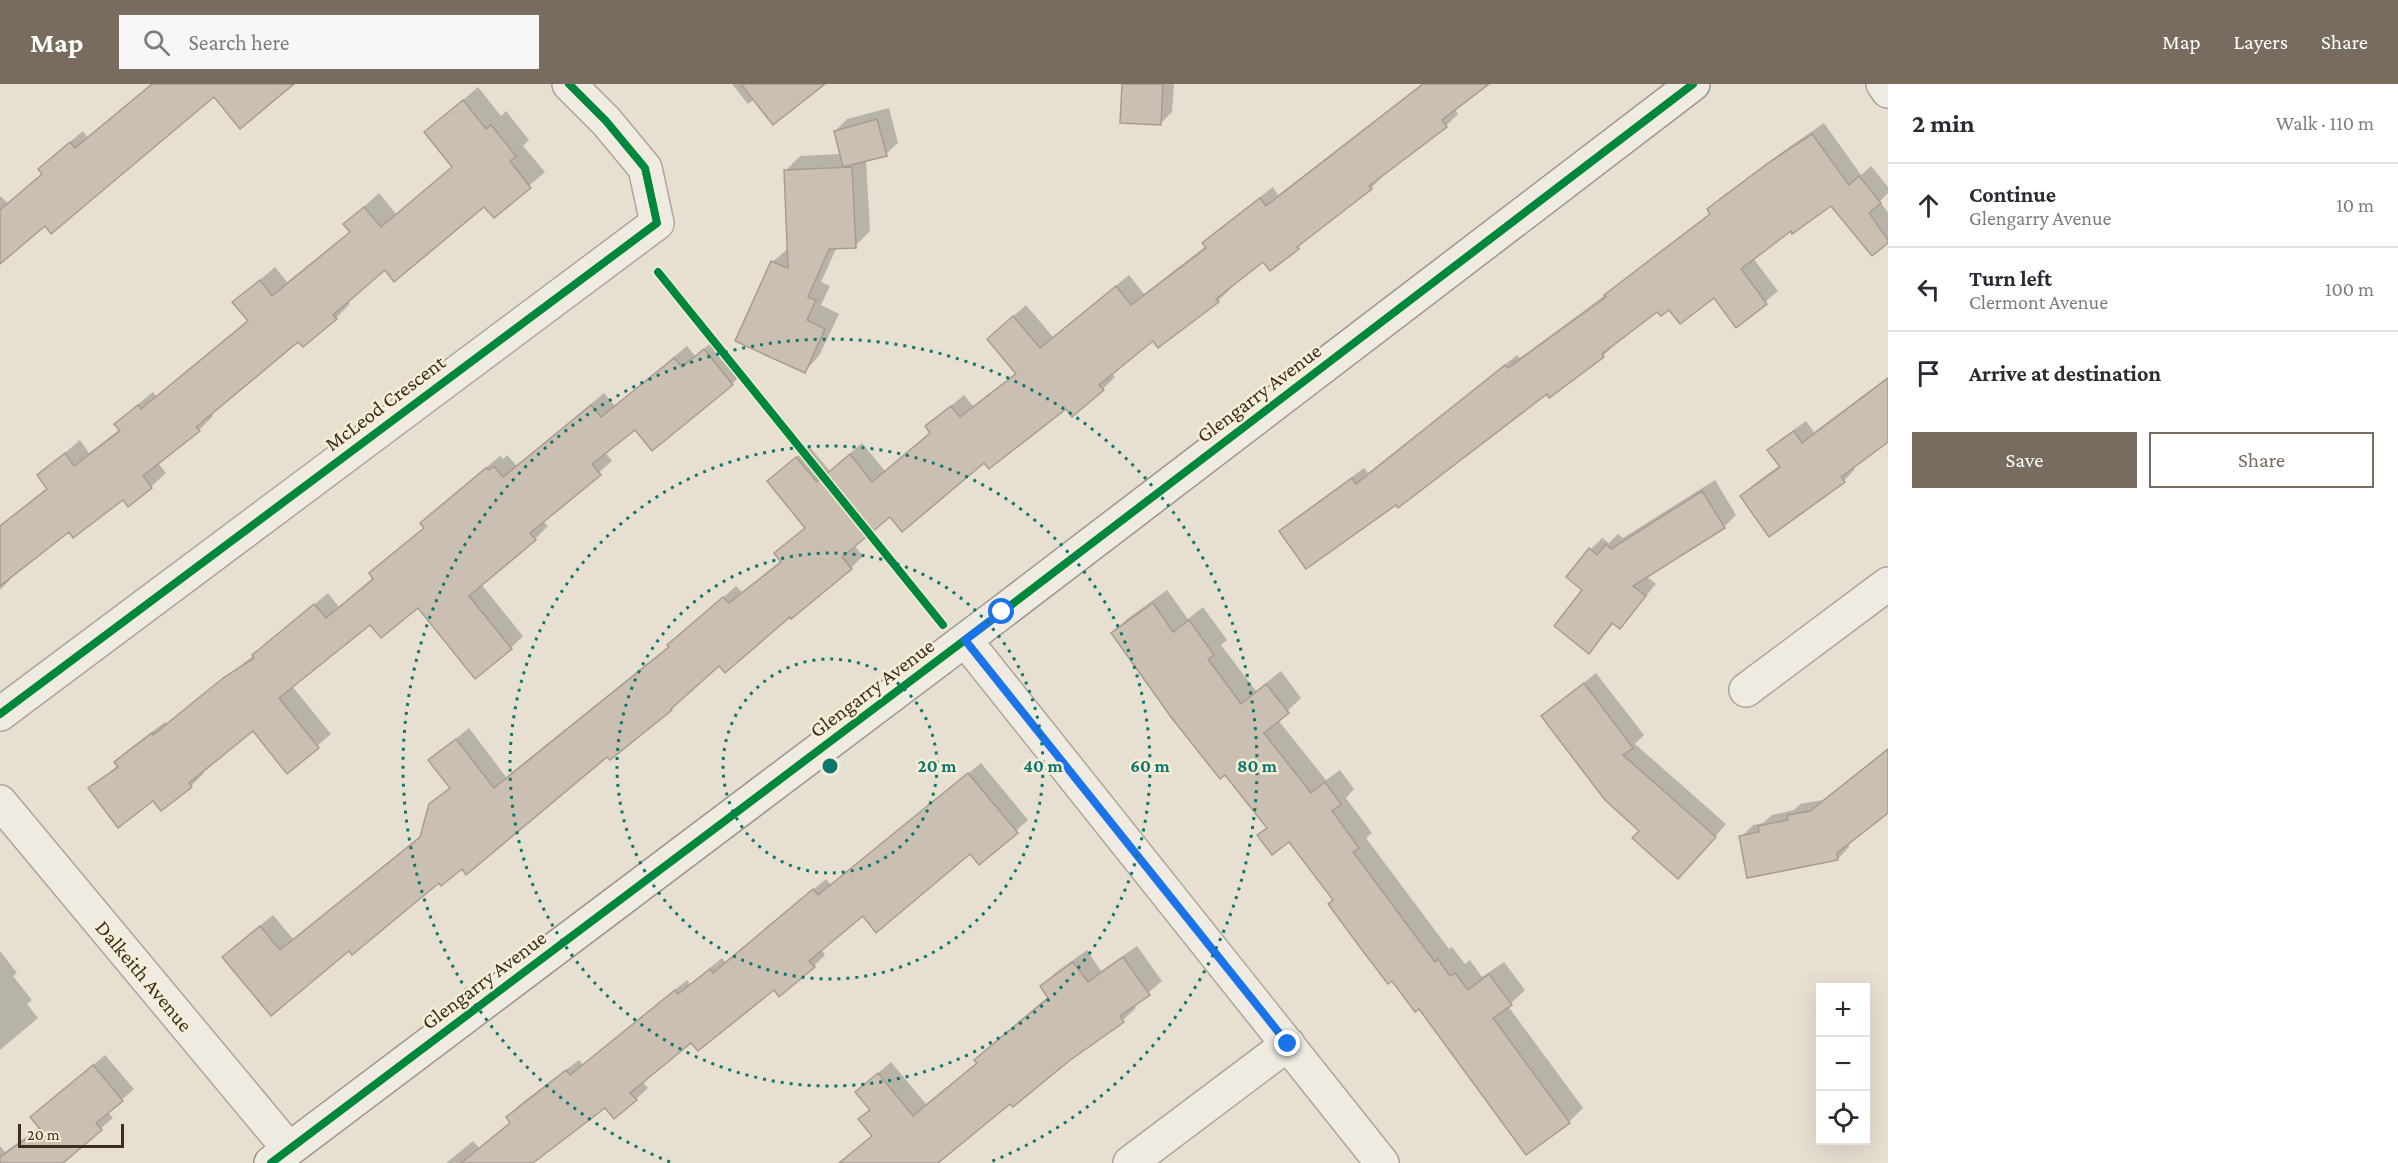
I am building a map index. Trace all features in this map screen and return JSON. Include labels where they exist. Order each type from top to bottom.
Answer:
[{"type":"street","name":"McLeod Crescent","points":[[0,714],[657,223],[645,168],[606,121],[569,84]]},
{"type":"street","name":"Glengarry Avenue","points":[[280,1156],[965,640],[1693,84]]},
{"type":"street","points":[[1883,84],[1888,91]]},
{"type":"street","points":[[1746,690],[1888,584]]},
{"type":"street","points":[[965,640],[1382,1163]]},
{"type":"street","name":"Dalkeith Avenue","points":[[0,802],[280,1156]]},
{"type":"street","points":[[1130,1163],[1288,1044]]},
{"type":"building","points":[[152,84],[294,84],[240,129],[214,97],[51,234],[45,226],[0,264],[0,210],[42,174],[38,169],[70,142],[75,148]]},
{"type":"building","points":[[741,84],[825,84],[773,125]]},
{"type":"building","points":[[1122,84],[1163,84],[1161,125],[1120,123]]},
{"type":"building","points":[[1423,84],[1489,84],[1442,120],[1447,127],[1369,186],[1372,189],[1297,247],[1299,249],[1270,271],[1263,262],[1216,299],[1219,302],[1158,348],[1153,341],[1099,385],[1104,390],[1072,417],[1066,409],[989,469],[984,463],[902,532],[890,517],[842,557],[852,569],[791,619],[790,617],[725,673],[719,666],[672,710],[610,760],[607,757],[466,875],[462,869],[441,886],[439,883],[352,955],[349,951],[271,1016],[222,957],[260,926],[280,950],[420,837],[429,804],[450,788],[428,760],[456,739],[494,788],[669,647],[667,645],[723,597],[729,603],[781,562],[774,553],[805,528],[767,481],[796,457],[817,482],[850,454],[872,482],[930,433],[925,426],[951,406],[960,417],[1016,374],[987,339],[1013,316],[1040,348],[1116,286],[1131,305],[1206,248],[1202,243],[1260,198],[1266,206]]},
{"type":"building","points":[[463,100],[486,129],[491,125],[516,156],[510,161],[531,188],[494,218],[484,207],[394,282],[385,270],[333,315],[337,319],[303,347],[298,342],[196,427],[200,431],[143,476],[152,488],[128,507],[123,500],[73,538],[69,532],[0,586],[0,526],[47,489],[37,475],[65,453],[74,466],[120,431],[114,424],[138,405],[141,409],[248,321],[232,302],[260,280],[272,296],[350,232],[343,224],[364,207],[381,227],[452,167],[424,132]]},
{"type":"building","points":[[877,119],[887,156],[843,167],[834,131]]},
{"type":"building","points":[[1812,134],[1849,185],[1859,176],[1881,203],[1869,213],[1888,243],[1872,256],[1831,206],[1792,234],[1791,231],[1741,269],[1767,304],[1736,328],[1714,298],[1680,324],[1669,310],[1661,316],[1657,312],[1602,354],[1604,357],[1549,398],[1547,394],[1398,508],[1396,505],[1306,569],[1279,531],[1352,478],[1356,484],[1505,365],[1508,368],[1606,297],[1604,295],[1710,214],[1707,209],[1771,161]]},
{"type":"building","points":[[852,167],[856,248],[829,249],[808,297],[816,300],[807,320],[825,329],[805,373],[735,341],[771,261],[788,268],[784,170]]},
{"type":"building","points":[[704,349],[733,385],[652,451],[635,430],[592,464],[601,475],[530,533],[536,540],[469,596],[512,649],[475,679],[418,608],[381,638],[370,625],[279,698],[319,748],[287,774],[253,731],[189,783],[192,787],[161,811],[153,801],[118,828],[88,788],[118,767],[114,762],[152,733],[153,735],[223,678],[254,658],[252,655],[314,604],[326,618],[373,579],[369,573],[424,528],[420,523],[486,468],[489,470],[494,466],[503,477],[591,405],[601,417],[674,358],[682,367]]},
{"type":"building","points":[[1888,378],[1888,442],[1841,477],[1845,482],[1769,537],[1740,496],[1780,467],[1767,450],[1794,431],[1802,443]]},
{"type":"building","points":[[1702,491],[1725,528],[1633,586],[1646,596],[1620,629],[1612,623],[1589,654],[1554,626],[1582,590],[1566,577],[1589,548],[1597,555],[1606,544],[1611,549]]},
{"type":"building","points":[[1153,603],[1173,632],[1189,620],[1214,655],[1208,659],[1241,704],[1266,684],[1289,713],[1264,733],[1311,793],[1325,782],[1341,804],[1332,811],[1359,848],[1353,852],[1435,962],[1438,959],[1450,976],[1455,973],[1468,990],[1489,974],[1512,1005],[1493,1018],[1570,1123],[1526,1155],[1419,1009],[1415,1012],[1392,981],[1388,984],[1362,950],[1328,904],[1333,900],[1289,842],[1272,855],[1257,835],[1267,828],[1225,775],[1220,779],[1171,717],[1111,633]]},
{"type":"building","points":[[1584,683],[1633,748],[1623,755],[1716,837],[1678,879],[1632,838],[1639,831],[1605,800],[1541,716]]},
{"type":"building","points":[[1888,749],[1888,813],[1837,853],[1838,860],[1747,878],[1739,836],[1759,832],[1758,826],[1788,820],[1787,815],[1810,811]]},
{"type":"building","points":[[968,773],[1018,833],[979,865],[970,854],[876,933],[863,916],[809,961],[815,967],[779,997],[774,990],[698,1051],[691,1043],[630,1093],[637,1100],[614,1119],[605,1108],[533,1163],[461,1163],[510,1123],[506,1117],[566,1070],[570,1075],[675,990],[678,994],[710,969],[713,973],[813,889],[818,895]]},
{"type":"building","points":[[1123,957],[1150,995],[1120,1016],[1124,1022],[1069,1061],[1013,1107],[1010,1104],[938,1163],[839,1163],[872,1136],[858,1119],[870,1110],[855,1092],[878,1073],[913,1116],[977,1063],[974,1060],[1048,998],[1040,986],[1073,962],[1088,982]]},
{"type":"building","points":[[93,1065],[123,1101],[96,1123],[102,1130],[63,1163],[0,1163],[0,1157],[40,1129],[30,1117]]},
{"type":"cycle path","points":[[0,714],[657,223],[645,168],[606,121],[569,84]]},
{"type":"cycle path","points":[[271,1163],[1002,612],[1693,84]]},
{"type":"cycle path","points":[[658,272],[943,625]]},
{"type":"route","points":[[1002,612],[965,640],[1288,1044]]}]
